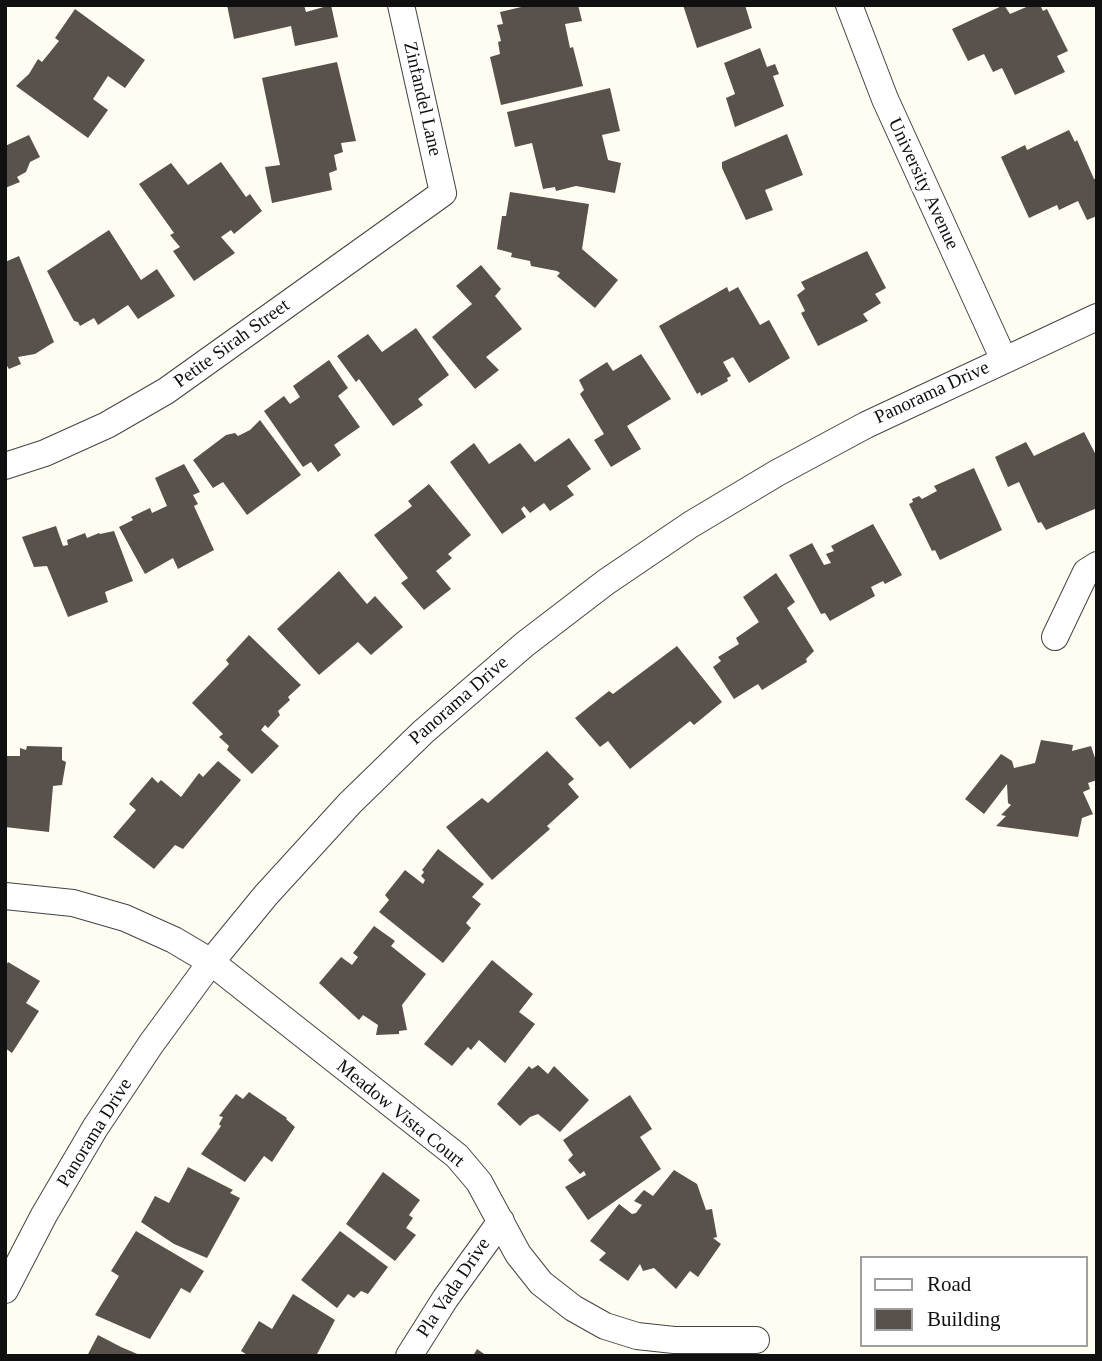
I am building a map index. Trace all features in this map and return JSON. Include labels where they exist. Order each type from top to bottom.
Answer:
[{"type":"street","name":"Zinfandel Lane","points":[[401,5],[443,193]]},
{"type":"street","name":"University Avenue","points":[[849,5],[885,99],[1004,360]]},
{"type":"street","name":"Petite Sirah Street","points":[[5,466],[46,453],[107,425],[166,391],[443,193]]},
{"type":"street","name":"Panorama Drive","points":[[5,1290],[44,1215],[95,1128],[151,1044],[211,962],[266,895],[350,803],[423,732],[525,643],[606,582],[680,532],[777,473],[866,425],[1097,317]]},
{"type":"street","points":[[1055,637],[1086,572],[1097,565]]},
{"type":"street","name":"Meadow Vista Court","points":[[5,896],[73,903],[125,918],[174,940],[211,962],[457,1156],[479,1182],[518,1254],[541,1283],[573,1308],[605,1326],[637,1336],[674,1340],[756,1340]]},
{"type":"street","name":"Pla Vada Drive","points":[[409,1356],[445,1299],[501,1221]]},
{"type":"building","points":[[227,5],[304,5],[306,12],[331,5],[338,37],[295,46],[291,26],[234,39]]},
{"type":"building","points":[[530,5],[578,5],[582,21],[565,24],[583,86],[501,105],[490,57],[500,54],[498,42],[501,41],[497,25],[503,24],[500,12]]},
{"type":"building","points":[[683,5],[745,5],[752,28],[697,48]]},
{"type":"building","points":[[1004,5],[1010,14],[1031,5],[1040,5],[1043,11],[1047,9],[1068,51],[1057,56],[1065,72],[1015,95],[1002,68],[993,72],[984,54],[968,61],[952,29]]},
{"type":"building","points":[[75,9],[145,60],[125,88],[108,76],[93,99],[108,110],[88,138],[16,86],[29,74],[38,59],[42,62],[59,41],[55,38]]},
{"type":"building","points":[[760,48],[767,67],[775,64],[779,74],[773,76],[784,106],[735,127],[726,98],[735,94],[724,63]]},
{"type":"building","points":[[337,62],[356,141],[341,143],[343,152],[334,155],[337,170],[329,173],[332,190],[272,203],[265,167],[280,165],[262,78]]},
{"type":"building","points":[[610,88],[620,131],[602,135],[608,160],[621,163],[615,193],[576,186],[556,191],[555,187],[543,189],[532,143],[515,147],[507,112]]},
{"type":"building","points":[[1069,130],[1075,142],[1077,140],[1094,179],[1097,178],[1097,216],[1087,220],[1078,201],[1059,210],[1057,205],[1029,218],[1001,157],[1025,145],[1027,150]]},
{"type":"building","points":[[787,134],[803,175],[765,190],[773,210],[746,220],[722,168],[722,162]]},
{"type":"building","points":[[29,135],[40,157],[30,162],[26,172],[17,177],[20,182],[5,188],[5,146]]},
{"type":"building","points":[[221,162],[246,197],[250,194],[262,211],[234,234],[231,230],[221,237],[235,253],[194,281],[173,251],[180,247],[170,235],[174,233],[139,184],[171,163],[188,185]]},
{"type":"building","points":[[510,192],[589,204],[582,249],[618,280],[595,308],[557,276],[560,273],[557,271],[531,266],[530,261],[511,257],[512,253],[497,249],[502,216],[506,216]]},
{"type":"building","points":[[109,230],[141,280],[157,269],[175,296],[138,319],[128,305],[98,325],[94,318],[80,326],[74,321],[47,271]]},
{"type":"building","points":[[867,251],[886,288],[875,294],[881,303],[863,314],[868,321],[818,346],[801,313],[805,311],[797,295],[805,289],[801,282]]},
{"type":"building","points":[[19,256],[54,342],[35,354],[18,357],[21,364],[9,369],[5,363],[5,262]]},
{"type":"building","points":[[481,265],[501,289],[495,296],[522,329],[486,357],[499,370],[475,389],[432,337],[472,304],[456,286]]},
{"type":"building","points":[[727,287],[729,292],[738,287],[760,325],[769,320],[790,358],[749,383],[733,357],[723,362],[731,376],[727,378],[728,381],[701,396],[700,392],[697,394],[659,326]]},
{"type":"building","points":[[416,328],[449,375],[418,399],[423,405],[393,426],[359,379],[356,382],[337,356],[368,334],[382,352]]},
{"type":"building","points":[[641,354],[671,399],[627,426],[641,449],[611,467],[594,440],[604,434],[580,394],[584,390],[579,380],[607,362],[613,371]]},
{"type":"building","points":[[329,360],[348,388],[338,396],[360,427],[334,445],[341,455],[318,472],[311,462],[303,467],[264,411],[284,396],[290,404],[300,397],[293,386]]},
{"type":"building","points":[[260,420],[301,475],[247,515],[223,482],[213,488],[193,460],[226,435],[235,433],[238,436],[250,430]]},
{"type":"building","points":[[1084,432],[1097,457],[1097,508],[1046,530],[1041,522],[1038,523],[1019,482],[1008,487],[995,457],[1026,442],[1034,456]]},
{"type":"building","points":[[569,438],[591,469],[567,486],[574,495],[550,511],[544,503],[530,513],[524,506],[521,509],[526,517],[502,534],[450,462],[474,443],[489,464],[520,443],[535,462]]},
{"type":"building","points":[[184,464],[200,492],[193,495],[198,504],[194,506],[214,550],[178,569],[173,558],[145,574],[119,527],[133,520],[131,517],[150,508],[152,513],[167,506],[155,478]]},
{"type":"building","points":[[974,468],[1002,530],[940,560],[935,550],[932,551],[909,504],[913,502],[912,499],[919,496],[922,499],[937,491],[934,486]]},
{"type":"building","points":[[429,484],[471,535],[448,554],[452,558],[436,571],[451,589],[424,610],[401,583],[408,578],[374,535],[412,506],[408,501]]},
{"type":"building","points":[[873,524],[902,575],[885,584],[883,581],[871,587],[875,596],[830,621],[825,613],[821,614],[789,555],[812,543],[824,565],[831,563],[826,554],[834,551],[831,546]]},
{"type":"building","points":[[56,526],[63,546],[68,545],[67,540],[85,533],[87,538],[114,531],[133,581],[105,592],[108,602],[68,617],[47,566],[34,567],[22,537]]},
{"type":"building","points":[[339,571],[367,604],[375,596],[403,627],[371,655],[358,642],[319,675],[277,629]]},
{"type":"building","points":[[776,573],[795,602],[787,608],[814,651],[806,659],[807,662],[762,690],[758,684],[734,699],[713,667],[721,661],[718,657],[739,644],[736,638],[759,622],[743,597]]},
{"type":"building","points":[[249,635],[301,685],[278,711],[280,715],[268,728],[265,725],[261,730],[279,746],[252,774],[227,750],[229,746],[219,737],[223,734],[192,703],[229,664],[226,660]]},
{"type":"building","points":[[677,646],[722,702],[694,725],[690,721],[630,769],[608,741],[600,747],[575,718],[609,691],[613,694]]},
{"type":"building","points":[[1041,740],[1073,745],[1072,751],[1091,746],[1097,764],[1097,780],[1088,783],[1090,789],[1083,792],[1093,814],[1082,818],[1078,837],[996,826],[1006,816],[1001,815],[1011,805],[1008,803],[1007,784],[984,814],[965,799],[1001,754],[1012,761],[1014,768],[1035,763]]},
{"type":"building","points":[[27,746],[62,747],[62,760],[66,762],[62,785],[53,786],[49,832],[5,827],[5,756],[20,756],[20,748],[26,750]]},
{"type":"building","points":[[547,751],[574,779],[568,784],[579,797],[547,826],[550,829],[492,880],[446,827],[482,798],[488,803]]},
{"type":"building","points":[[218,761],[241,780],[183,849],[175,845],[154,869],[113,837],[136,810],[129,804],[152,777],[158,783],[161,780],[181,797],[199,773],[203,777]]},
{"type":"building","points":[[438,849],[484,884],[472,897],[481,904],[466,923],[471,928],[443,963],[379,912],[389,900],[385,895],[405,870],[423,884],[425,880],[421,876],[424,872],[422,870]]},
{"type":"building","points":[[374,926],[395,941],[391,946],[426,974],[402,1005],[407,1030],[399,1031],[399,1034],[376,1035],[378,1025],[363,1015],[359,1020],[319,983],[341,957],[352,965],[358,957],[353,953]]},
{"type":"building","points":[[492,960],[533,994],[519,1012],[535,1024],[505,1063],[479,1040],[471,1050],[468,1047],[452,1066],[424,1044]]},
{"type":"building","points":[[8,962],[40,981],[26,1003],[39,1011],[12,1053],[5,1048],[5,967]]},
{"type":"building","points":[[538,1065],[548,1074],[554,1066],[589,1100],[560,1132],[538,1114],[520,1126],[497,1104],[529,1066],[532,1069]]},
{"type":"building","points":[[249,1092],[287,1118],[295,1127],[272,1162],[264,1156],[245,1182],[201,1154],[221,1126],[219,1124],[223,1117],[219,1116],[236,1094],[243,1099]]},
{"type":"building","points":[[630,1095],[652,1129],[640,1137],[661,1169],[588,1220],[565,1187],[586,1175],[584,1171],[580,1174],[568,1160],[573,1155],[563,1140]]},
{"type":"building","points":[[188,1167],[233,1190],[230,1193],[240,1198],[207,1258],[174,1244],[141,1222],[155,1196],[169,1203]]},
{"type":"building","points":[[674,1170],[697,1184],[706,1210],[712,1209],[717,1237],[713,1238],[721,1244],[698,1277],[690,1271],[676,1289],[654,1268],[643,1271],[640,1264],[628,1281],[599,1260],[606,1253],[590,1241],[619,1204],[632,1214],[636,1213],[642,1205],[634,1201],[644,1190],[653,1196]]},
{"type":"building","points":[[383,1172],[420,1200],[409,1215],[413,1218],[406,1228],[416,1235],[395,1261],[346,1224]]},
{"type":"building","points":[[136,1231],[204,1271],[190,1293],[181,1288],[150,1339],[95,1315],[119,1276],[111,1271]]},
{"type":"building","points":[[340,1231],[388,1267],[368,1294],[361,1291],[354,1298],[348,1294],[337,1308],[301,1280]]},
{"type":"building","points":[[293,1294],[335,1320],[316,1356],[249,1356],[241,1351],[259,1321],[272,1329]]},
{"type":"building","points":[[98,1335],[121,1347],[142,1356],[87,1356]]},
{"type":"building","points":[[477,1349],[487,1356],[473,1356]]}]
